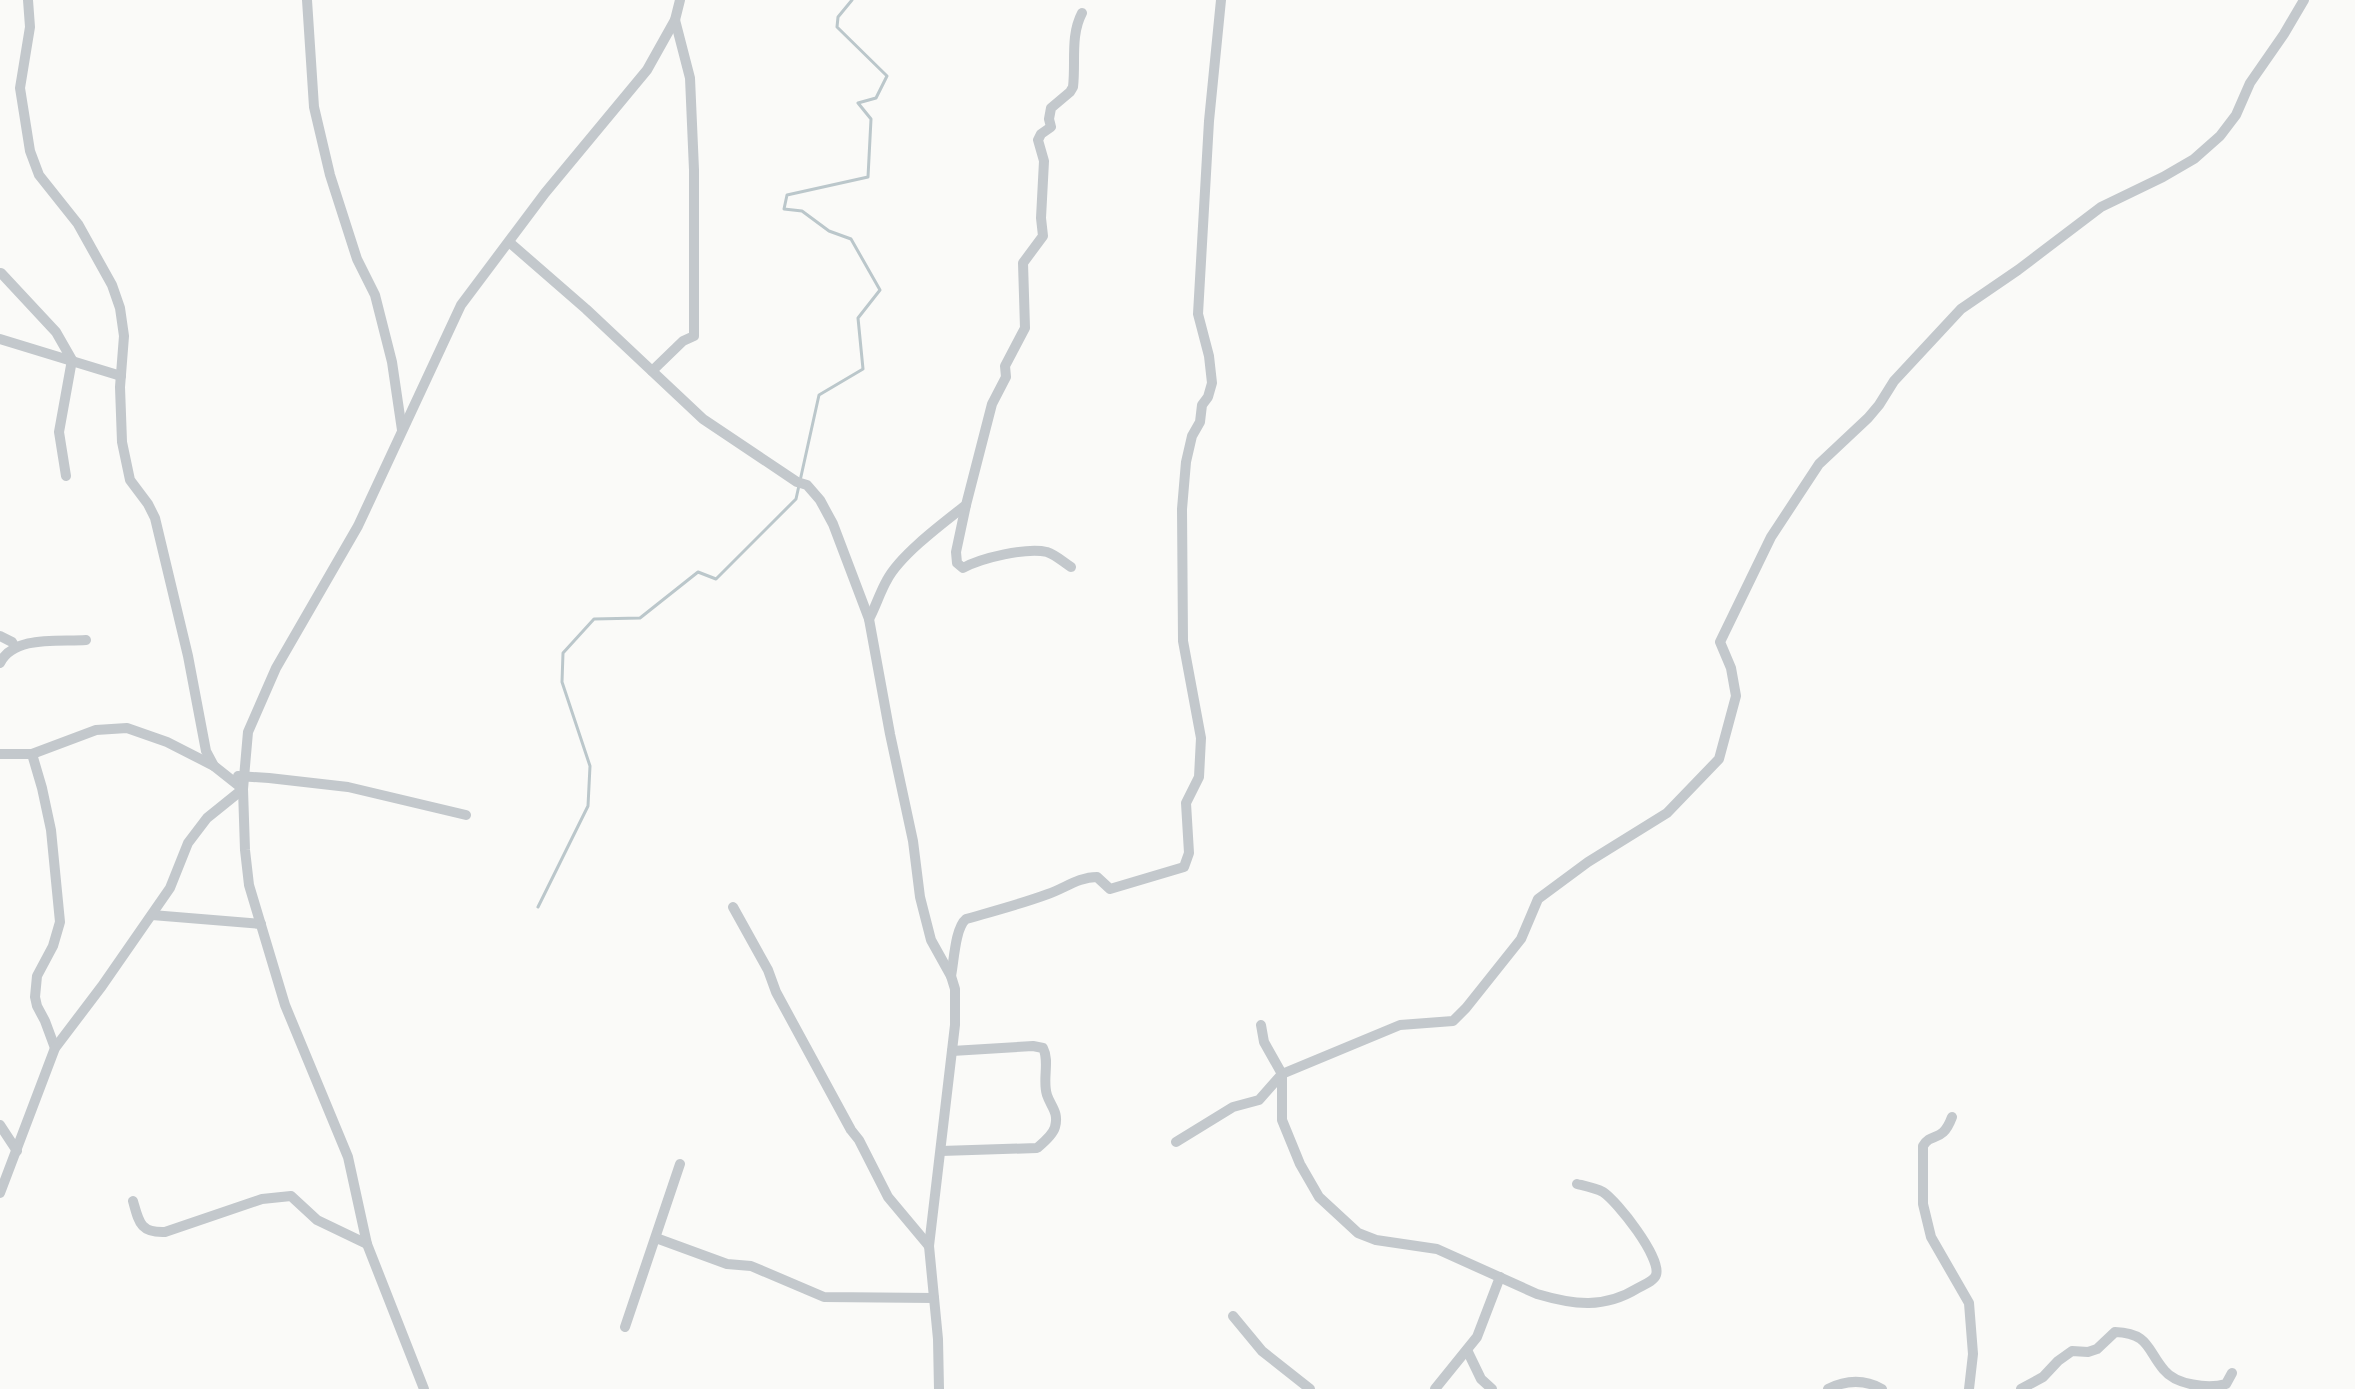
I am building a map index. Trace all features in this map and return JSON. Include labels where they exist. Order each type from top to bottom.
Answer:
[{"type":"street","points":[[28,0],[30,27],[20,88],[30,151],[39,175],[78,224],[112,285],[120,308],[124,336],[121,376],[122,442],[130,480],[148,504],[155,518],[186,646],[206,751],[214,766]]},
{"type":"street","points":[[307,0],[314,107],[330,175],[357,259],[375,295],[392,362],[402,430]]},
{"type":"street","points":[[424,1389],[367,1244],[348,1157],[285,1005],[249,885],[245,850],[243,789],[248,732],[276,668],[358,525],[461,305],[545,193],[647,70],[675,20],[680,0]]},
{"type":"street","points":[[951,976],[959,931],[966,919],[1024,903],[1057,891],[1085,877],[1097,877],[1110,889],[1184,867],[1189,853],[1186,803],[1199,777],[1201,738],[1183,641],[1182,509],[1186,462],[1192,436],[1200,422],[1202,405],[1208,397],[1212,383],[1209,356],[1198,314],[1209,121],[1221,0]]},
{"type":"street","points":[[1176,1142],[1233,1107],[1259,1100],[1282,1074],[1400,1025],[1453,1021],[1521,939],[1538,899],[1588,862],[1667,813],[1719,759],[1736,696],[1731,668],[1720,642],[1771,537],[1819,464],[1869,418],[1880,405],[1894,381],[1961,309],[2019,270],[2101,207],[2194,159],[2220,136],[2236,116],[2250,82],[2284,34],[2304,0]]},
{"type":"street","points":[[1071,567],[1053,554],[1044,551],[996,556],[963,568],[957,563],[956,552],[992,404],[1006,377],[1005,366],[1025,328],[1023,262],[1043,236],[1041,218],[1044,161],[1038,140],[1041,134],[1051,127],[1049,119],[1051,108],[1073,87],[1075,35],[1077,22],[1082,13]]},
{"type":"street","points":[[652,371],[683,340],[694,336],[694,170],[690,78],[675,20]]},
{"type":"street","points":[[509,242],[703,419],[802,483],[820,500],[833,524],[869,619],[913,842],[920,897],[931,940],[951,976],[955,989],[955,1025],[930,1246],[938,1339],[939,1389]]},
{"type":"street","points":[[1,273],[56,332],[72,360],[59,432],[66,476]]},
{"type":"street","points":[[0,339],[121,376]]},
{"type":"street","points":[[869,619],[893,570],[966,505]]},
{"type":"street","points":[[0,636],[12,642],[15,647]]},
{"type":"street","points":[[0,663],[6,652],[15,647],[86,640]]},
{"type":"street","points":[[0,754],[32,754],[96,729],[128,728],[167,742],[214,766],[243,789]]},
{"type":"street","points":[[32,754],[51,830],[60,922],[53,946],[37,976],[35,997],[54,1048]]},
{"type":"street","points":[[226,776],[269,778],[348,787],[466,815]]},
{"type":"street","points":[[0,1193],[54,1048],[102,986],[170,888],[188,843],[207,818],[243,789]]},
{"type":"street","points":[[733,907],[888,1197],[930,1246]]},
{"type":"street","points":[[152,915],[261,924]]},
{"type":"street","points":[[1262,1025],[1264,1042],[1282,1074],[1282,1120],[1300,1164],[1319,1197],[1358,1233],[1376,1240],[1437,1249],[1553,1299],[1575,1303],[1599,1303],[1622,1298],[1653,1279],[1657,1274],[1656,1264],[1648,1248],[1614,1200],[1601,1191],[1577,1184]]},
{"type":"street","points":[[941,1151],[1037,1148],[1055,1128],[1056,1111],[1047,1096],[1044,1074],[1046,1054],[1043,1048],[1033,1046],[952,1051]]},
{"type":"street","points":[[1952,1117],[1947,1130],[1940,1136],[1926,1141],[1923,1146],[1923,1204],[1931,1237],[1960,1283],[1969,1303],[1972,1354],[1969,1389]]},
{"type":"street","points":[[0,1125],[17,1151]]},
{"type":"street","points":[[625,1327],[680,1164]]},
{"type":"street","points":[[133,1201],[143,1227],[148,1231],[165,1232],[191,1221],[262,1199],[291,1196],[317,1220],[367,1244]]},
{"type":"street","points":[[656,1238],[727,1264],[752,1266],[824,1297],[934,1298]]},
{"type":"street","points":[[1435,1389],[1477,1337],[1500,1277]]},
{"type":"street","points":[[1233,1316],[1262,1351],[1310,1389]]},
{"type":"street","points":[[2021,1389],[2043,1377],[2058,1361],[2072,1351],[2088,1352],[2097,1349],[2115,1332],[2131,1334],[2144,1341],[2170,1377],[2189,1384],[2218,1386],[2226,1384],[2232,1373]]},
{"type":"street","points":[[1467,1350],[1481,1379],[1492,1389]]},
{"type":"street","points":[[1828,1389],[1840,1383],[1862,1382],[1882,1389]]},
{"type":"waterway","points":[[538,907],[588,806],[590,766],[562,682],[563,653],[594,619],[640,618],[698,572],[716,579],[796,499],[819,395],[863,369],[858,318],[880,290],[851,239],[829,231],[802,211],[784,209],[787,195],[868,177],[871,119],[858,103],[876,98],[887,76],[837,27],[838,17],[852,0]]}]
